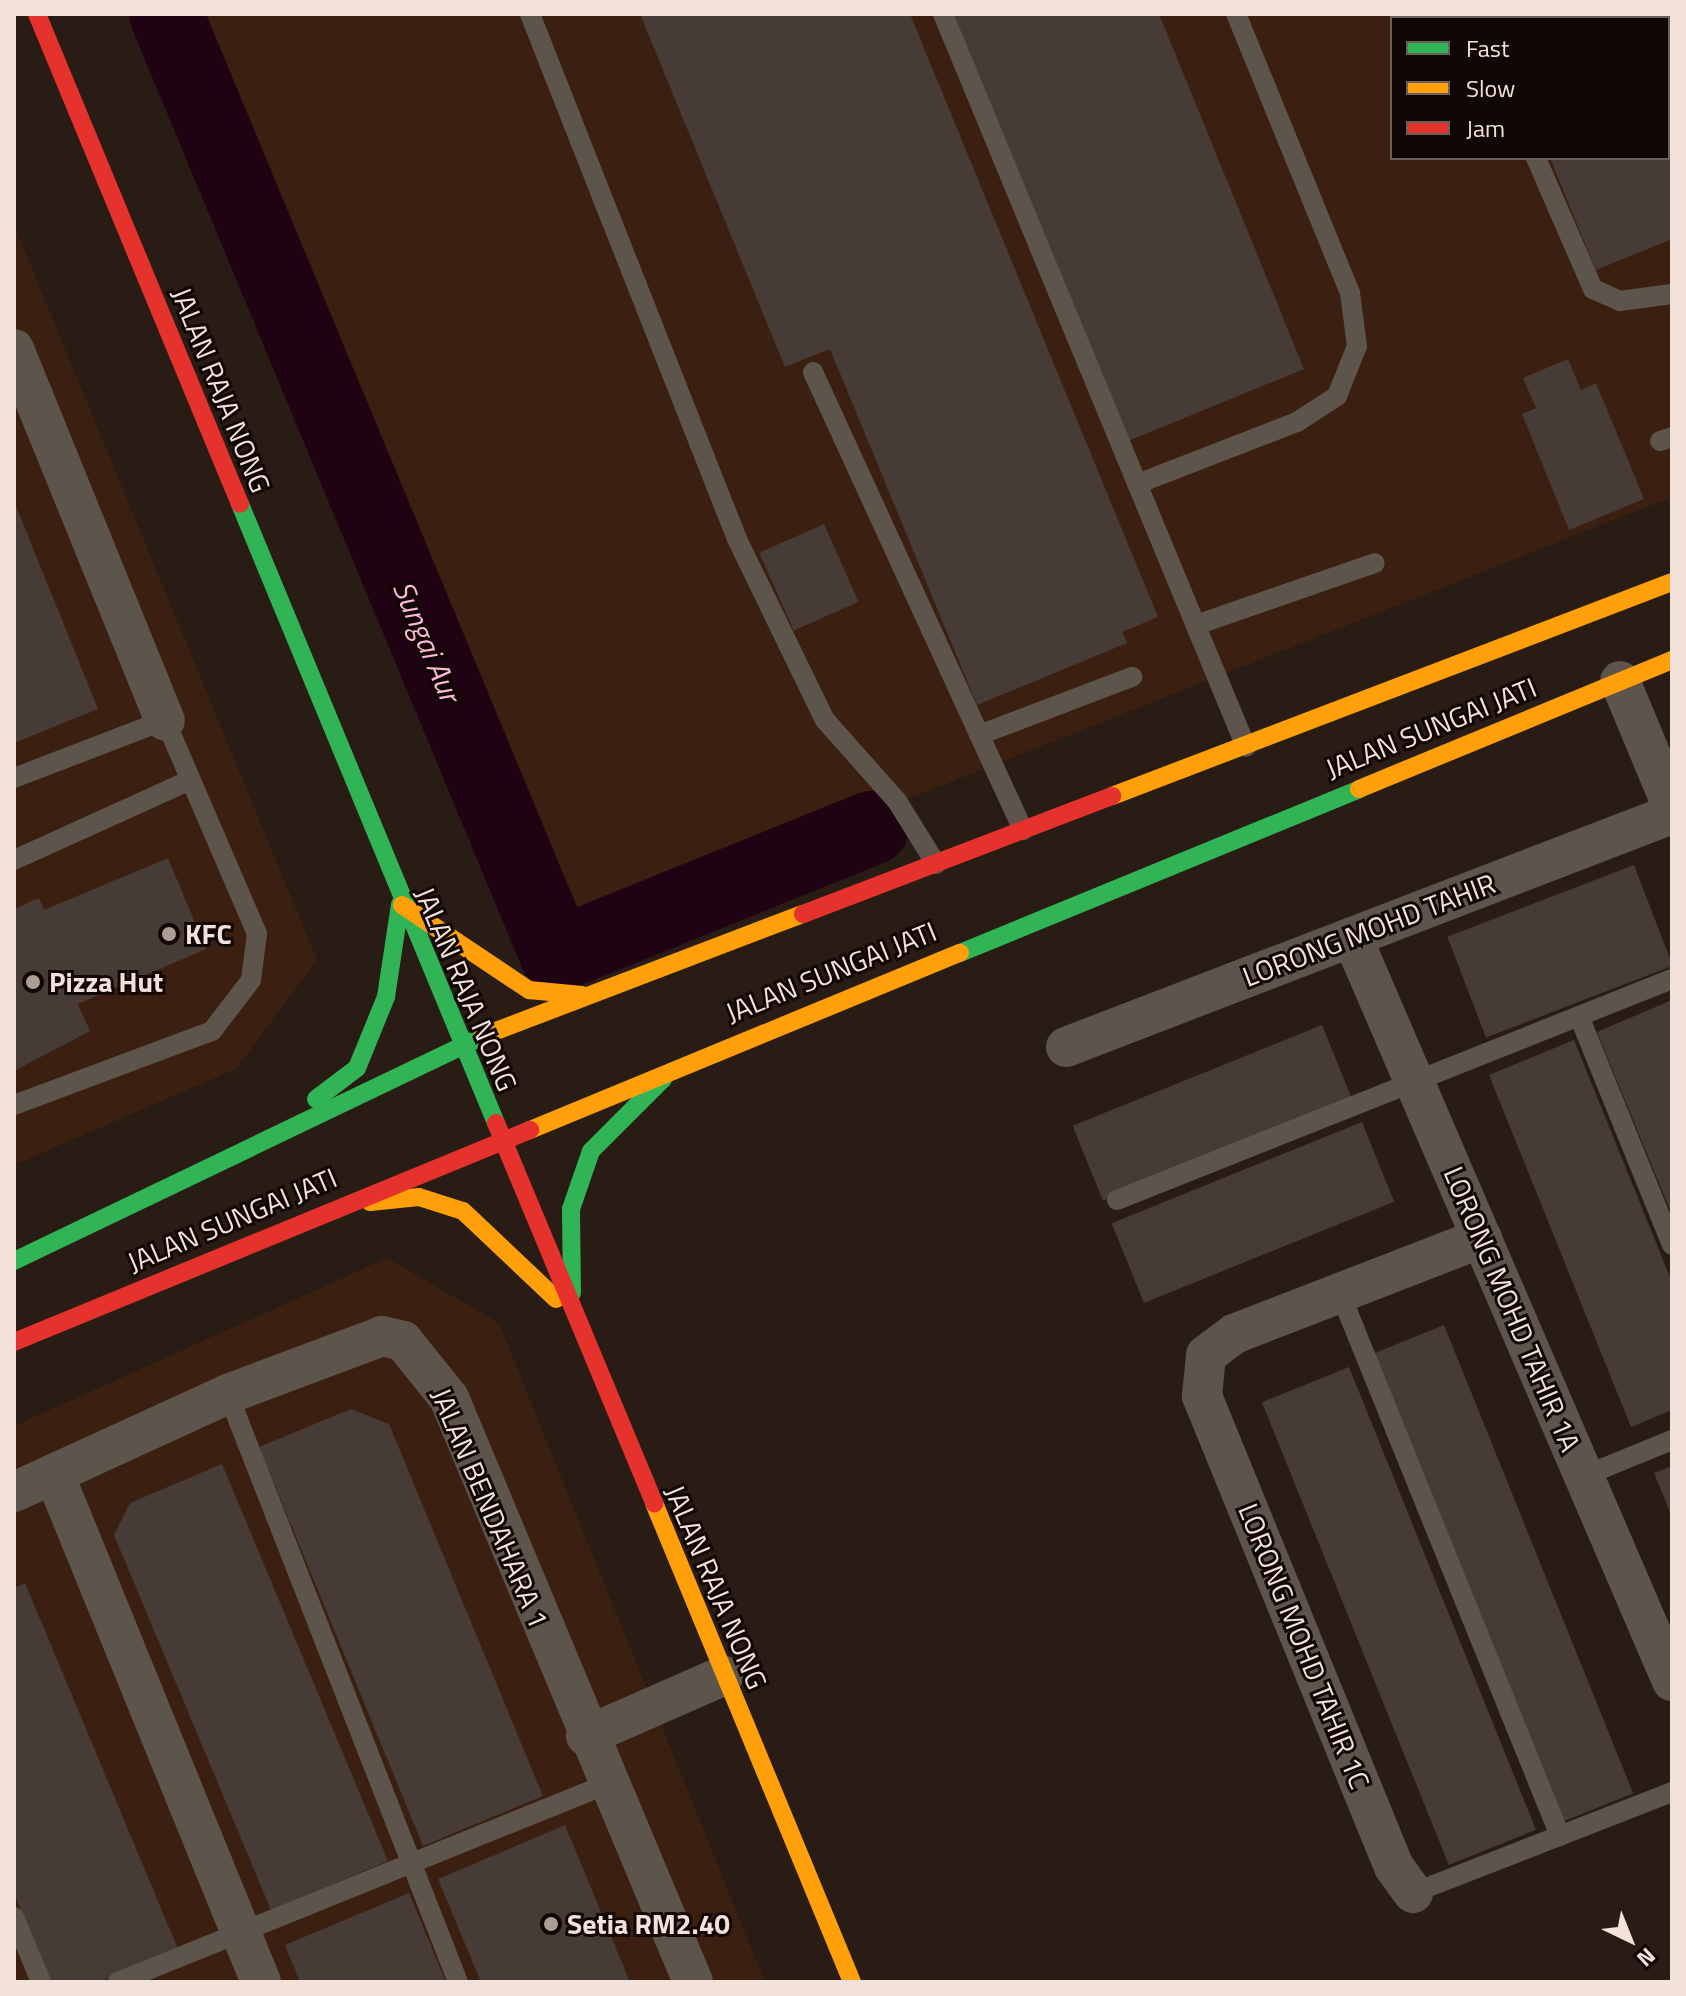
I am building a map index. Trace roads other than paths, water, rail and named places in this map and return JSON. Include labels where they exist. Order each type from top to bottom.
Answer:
[{"type":"main road","name":"JALAN RAJA NONG","points":[[37,14],[400,904],[462,1044],[497,1138],[852,1982]]},
{"type":"main road","name":"JALAN SUNGAI JATI","points":[[14,1261],[462,1044],[1672,582]]},
{"type":"main road","name":"JALAN SUNGAI JATI","points":[[14,1342],[497,1138],[1672,660]]},
{"type":"main road","points":[[257,1144],[357,1068],[386,997],[400,904],[529,990],[592,996]]},
{"type":"main road","points":[[572,1315],[571,1209],[591,1151],[679,1064]]},
{"type":"main road","points":[[339,1205],[419,1197],[463,1211],[572,1315]]},
{"type":"street","points":[[14,349],[165,720]]},
{"type":"street","points":[[1620,681],[1672,806]]},
{"type":"street","name":"LORONG MOHD TAHIR","points":[[1066,1047],[1672,814]]},
{"type":"street","name":"LORONG MOHD TAHIR 1A","points":[[1352,937],[1672,1681]]},
{"type":"street","points":[[1340,1293],[1482,1238]]},
{"type":"street","name":"LORONG MOHD TAHIR 1C","points":[[1340,1293],[1234,1334],[1206,1355],[1202,1396],[1394,1867],[1413,1893]]},
{"type":"street","name":"JALAN BENDAHARA 1","points":[[14,1492],[228,1394],[382,1336],[403,1341],[449,1398],[586,1736],[693,1982]]},
{"type":"street","points":[[54,1474],[261,1982]]},
{"type":"street","points":[[586,1736],[723,1676]]},
{"type":"lane","points":[[530,14],[737,539],[825,720],[897,801],[936,864]]},
{"type":"lane","points":[[943,14],[1246,747]]},
{"type":"lane","points":[[1137,484],[1297,422],[1337,396],[1357,346],[1350,293],[1236,14]]},
{"type":"lane","points":[[1537,160],[1593,289],[1620,301],[1672,294]]},
{"type":"lane","points":[[813,372],[1023,830]]},
{"type":"lane","points":[[1196,625],[1375,563]]},
{"type":"lane","points":[[979,735],[1132,677]]},
{"type":"lane","points":[[14,778],[165,720],[188,781],[257,934],[251,980],[212,1031],[14,1105]]},
{"type":"lane","points":[[14,860],[188,781]]},
{"type":"lane","points":[[1117,1200],[1672,979]]},
{"type":"lane","points":[[1579,1016],[1672,1245]]},
{"type":"lane","points":[[1340,1293],[1560,1836]]},
{"type":"lane","points":[[228,1394],[458,1982]]},
{"type":"lane","points":[[1584,1476],[1672,1440]]},
{"type":"lane","points":[[118,1982],[607,1784]]},
{"type":"lane","points":[[1413,1893],[1672,1792]]},
{"type":"lane","points":[[14,1917],[41,1982]]},
{"type":"waterway","name":"Sungai Aur","points":[[166,14],[557,955],[872,828]]},
{"type":"place","name":"KFC","points":[[169,934]]},
{"type":"place","name":"Pizza Hut","points":[[33,982]]},
{"type":"place","name":"Setia RM2.40","points":[[551,1924]]}]
